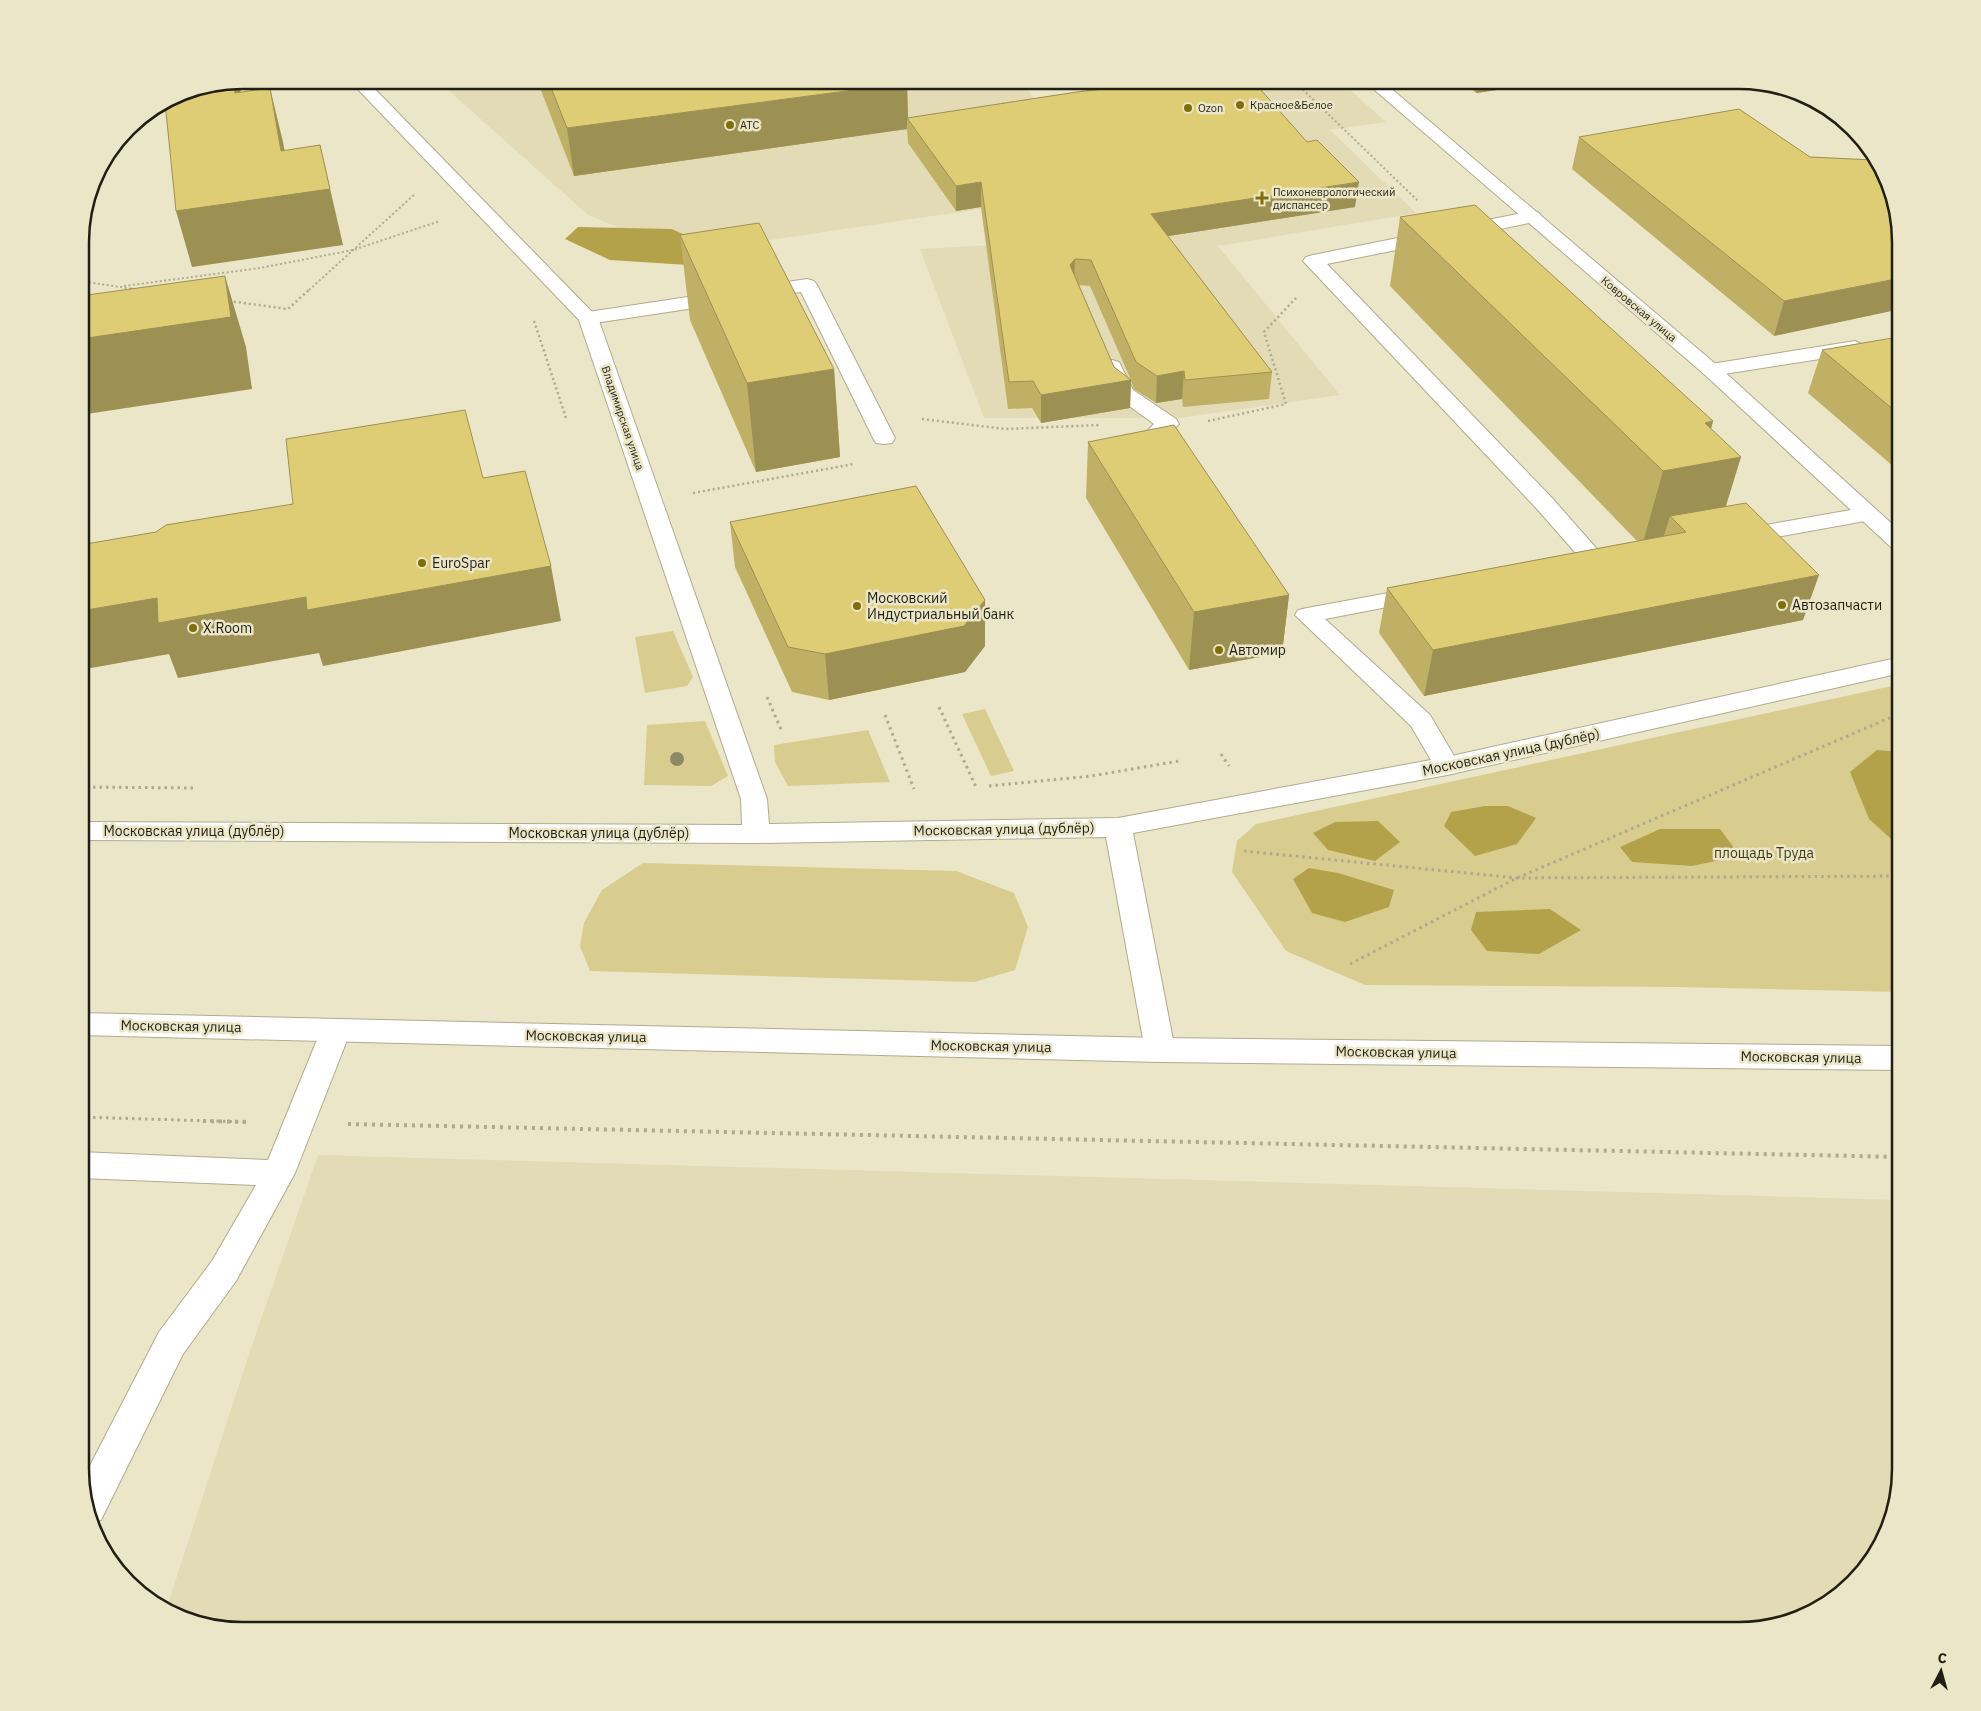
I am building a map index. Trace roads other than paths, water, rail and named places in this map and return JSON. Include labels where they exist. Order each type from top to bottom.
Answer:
[{"type":"street","name":"Владимирская улица","points":[[366,89],[588,318],[754,799],[756,834]]},
{"type":"street","name":"Ковровская улица","points":[[1382,89],[1711,370],[1892,536]]},
{"type":"street","points":[[1532,217],[1313,261],[1545,504],[1605,560],[1567,568]]},
{"type":"street","points":[[588,318],[807,286],[884,438]]},
{"type":"street","points":[[1711,370],[1855,347],[1884,363],[1892,362]]},
{"type":"street","points":[[1106,351],[1124,393],[1163,428],[1185,472]]},
{"type":"street","points":[[1712,542],[1868,514]]},
{"type":"street","points":[[1442,591],[1301,609],[1421,721],[1447,766]]},
{"type":"street","name":"Московская улица (дублёр)","points":[[89,830],[756,834],[1118,827],[1447,766],[1892,666]]},
{"type":"street","points":[[1118,827],[1160,1050]]},
{"type":"street","name":"Московская улица","points":[[89,1024],[1160,1050],[1892,1058]]},
{"type":"street","points":[[92,1500],[172,1343],[224,1272],[280,1173],[336,1030]]},
{"type":"street","points":[[89,1165],[280,1173]]},
{"type":"place","name":"Красное&Белое","points":[[1240,105]]},
{"type":"place","name":"Ozon","points":[[1188,108]]},
{"type":"place","name":"АТС","points":[[730,125]]},
{"type":"place","name":"Психоневрологический диспансер","points":[[1262,198]]},
{"type":"place","name":"EuroSpar","points":[[422,563]]},
{"type":"place","name":"Автозапчасти","points":[[1782,605]]},
{"type":"place","name":"Московский Индустриальный банк","points":[[857,606]]},
{"type":"place","name":"Х.Room","points":[[193,628]]},
{"type":"place","name":"Автомир","points":[[1219,650]]},
{"type":"park label","name":"площадь Труда","points":[[1764,853]]}]
